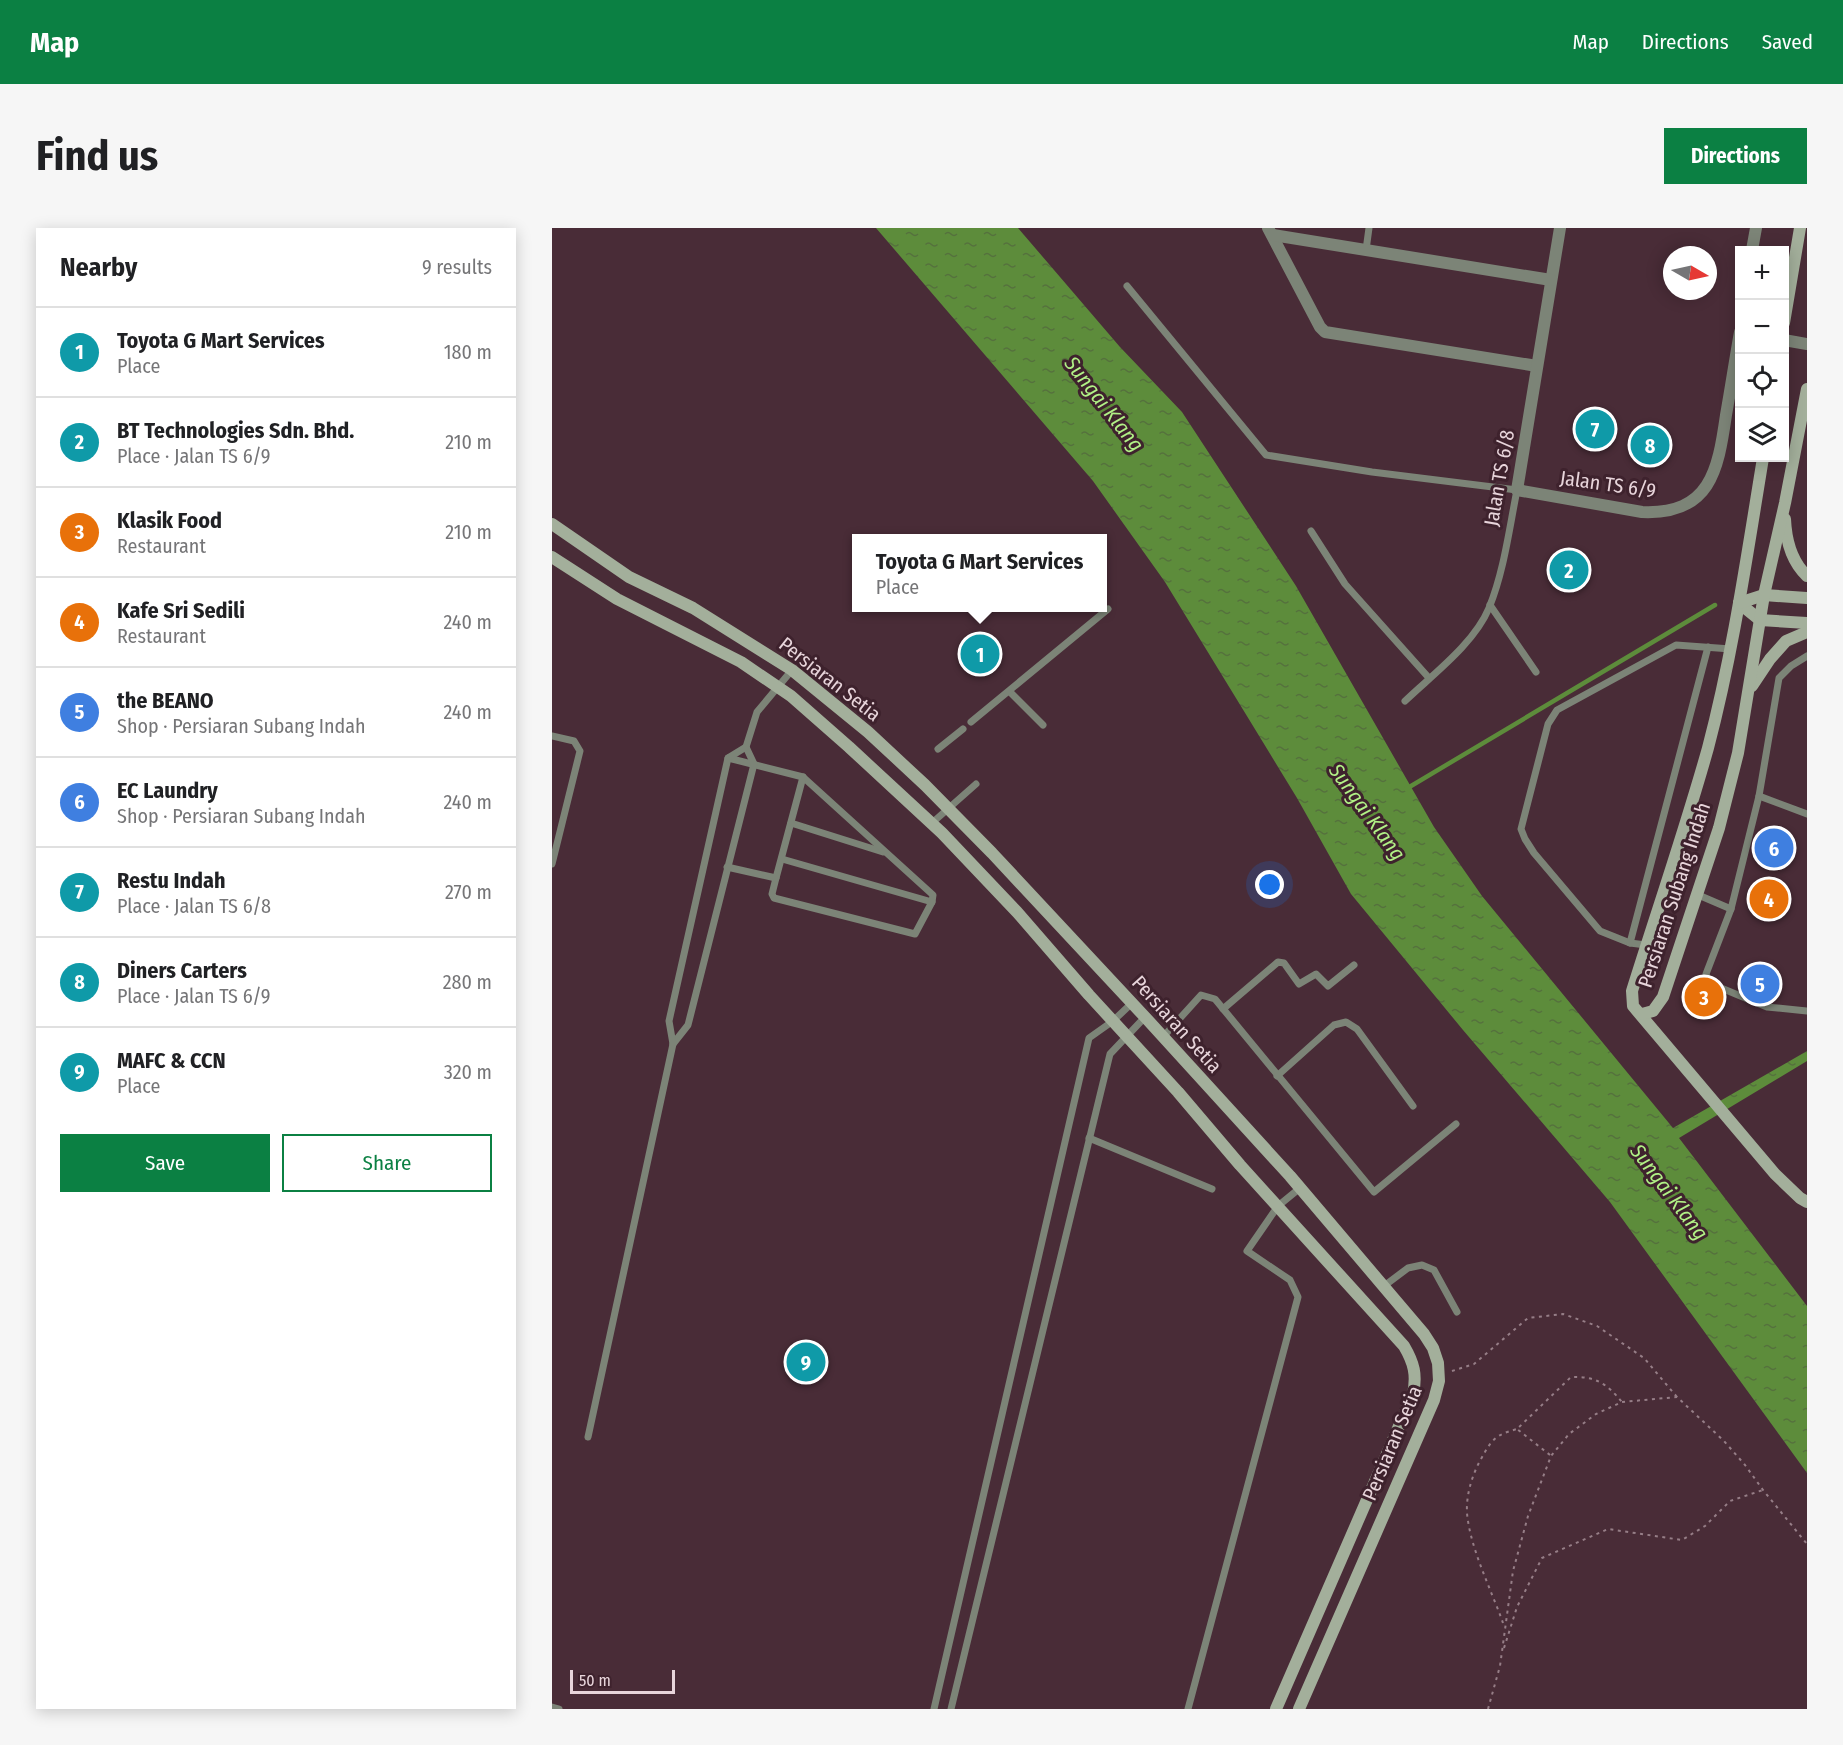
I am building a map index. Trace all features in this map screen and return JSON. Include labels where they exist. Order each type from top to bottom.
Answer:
[{"type":"street","name":"Jalan TS 6/8","points":[[1517,490],[1560,228]]},
{"type":"street","points":[[1753,246],[1756,228]]},
{"type":"street","points":[[1789,300],[1800,228]]},
{"type":"street","points":[[1270,232],[1551,280]]},
{"type":"street","points":[[1270,232],[1320,327],[1325,332],[1537,366]]},
{"type":"street","points":[[1789,341],[1807,344]]},
{"type":"street","name":"Jalan TS 6/9","points":[[1517,490],[1642,512],[1658,513],[1676,510],[1692,501],[1705,489],[1715,471],[1736,354]]},
{"type":"street","name":"Persiaran Subang Indah","points":[[1762,462],[1731,649],[1708,746],[1632,992],[1633,1006],[1642,1014],[1653,1011],[1663,998],[1719,828],[1738,753],[1764,595],[1807,389]]},
{"type":"street","points":[[1785,503],[1785,531],[1790,552],[1807,576]]},
{"type":"street","name":"Persiaran Setia","points":[[554,530],[629,577],[693,608],[792,670],[868,732],[948,808],[1145,1017],[1300,1188],[1424,1334],[1433,1348],[1438,1363],[1438,1381],[1434,1400],[1299,1709]]},
{"type":"street","name":"Persiaran Setia","points":[[552,557],[617,599],[741,662],[791,696],[932,823],[1017,912],[1404,1346],[1415,1371],[1413,1394],[1276,1709]]},
{"type":"street","points":[[1739,603],[1764,595],[1807,598]]},
{"type":"street","points":[[1739,603],[1760,620],[1807,623]]},
{"type":"street","points":[[1748,693],[1770,659],[1786,641],[1807,632]]},
{"type":"street","points":[[1642,1014],[1775,1174],[1807,1202]]},
{"type":"street","points":[[1415,1371],[1438,1372]]},
{"type":"lane","points":[[1365,250],[1369,228]]},
{"type":"lane","points":[[1127,286],[1266,455],[1372,472],[1517,490]]},
{"type":"lane","name":"Jalan TS 6/8","points":[[1404,701],[1470,637],[1490,605],[1501,570],[1517,490]]},
{"type":"lane","points":[[1311,531],[1345,584],[1429,678]]},
{"type":"lane","points":[[1490,605],[1536,672]]},
{"type":"lane","points":[[971,722],[1104,612]]},
{"type":"lane","points":[[1646,945],[1630,943],[1600,931],[1534,853],[1525,839],[1521,829],[1548,724],[1557,711],[1676,645],[1731,649]]},
{"type":"lane","points":[[1630,943],[1708,647]]},
{"type":"lane","points":[[1807,656],[1791,666],[1779,678],[1759,796],[1731,909],[1706,974],[1709,983],[1767,1007],[1807,1011]]},
{"type":"lane","points":[[588,1437],[673,1044],[669,1021],[728,758],[746,747],[757,712],[792,670]]},
{"type":"lane","points":[[1010,692],[1043,725]]},
{"type":"lane","points":[[939,749],[963,729]]},
{"type":"lane","points":[[552,736],[574,741],[580,751],[552,864]]},
{"type":"lane","points":[[673,1044],[688,1025],[754,764],[746,747]]},
{"type":"lane","points":[[728,758],[803,777],[933,895],[932,902],[915,934],[774,898],[772,894],[803,777]]},
{"type":"lane","points":[[932,823],[976,784]]},
{"type":"lane","points":[[1759,796],[1807,814]]},
{"type":"lane","points":[[791,823],[887,853]]},
{"type":"lane","points":[[782,859],[932,902]]},
{"type":"lane","points":[[727,867],[777,878]]},
{"type":"lane","points":[[1696,894],[1731,909]]},
{"type":"lane","points":[[1223,1009],[1278,962],[1284,963],[1299,984],[1316,974],[1328,986],[1354,965]]},
{"type":"lane","points":[[1163,1037],[1201,995],[1215,999],[1374,1192],[1456,1124]]},
{"type":"lane","points":[[934,1709],[1089,1038],[1113,1021],[1132,1003]]},
{"type":"lane","points":[[951,1709],[1110,1054],[1145,1017]]},
{"type":"lane","points":[[1277,1076],[1334,1026],[1346,1022],[1357,1029],[1413,1106]]},
{"type":"lane","points":[[1089,1138],[1212,1189]]},
{"type":"lane","points":[[1188,1709],[1298,1297],[1290,1280],[1247,1251],[1278,1206],[1300,1188]]},
{"type":"lane","points":[[1384,1286],[1408,1268],[1422,1265],[1434,1270],[1457,1312]]},
{"type":"lane","points":[[552,1707],[559,1709]]},
{"type":"path","points":[[1438,1372],[1458,1370],[1474,1364],[1528,1318],[1563,1314],[1597,1326],[1644,1358],[1677,1397],[1724,1441],[1807,1544]]},
{"type":"path","points":[[1504,1625],[1475,1548],[1467,1512],[1470,1483],[1476,1467],[1491,1440],[1500,1434],[1518,1429],[1571,1377],[1581,1377],[1609,1386],[1622,1402]]},
{"type":"path","points":[[1502,1653],[1512,1571],[1531,1506],[1551,1456],[1569,1434],[1596,1414],[1622,1402],[1677,1397]]},
{"type":"path","points":[[1518,1429],[1551,1456]]},
{"type":"path","points":[[1488,1709],[1502,1653],[1517,1607],[1542,1558],[1608,1529],[1682,1540],[1705,1526],[1730,1501],[1763,1490]]},
{"type":"water","name":"Sungai Klang","points":[[876,228],[1018,228],[1120,347],[1182,412],[1296,586],[1434,827],[1482,896],[1673,1128],[1807,1051],[1807,1061],[1679,1138],[1807,1306],[1807,1473],[1610,1202],[1463,1030],[1351,894],[1297,798],[1165,582],[1093,481]]},
{"type":"waterway","points":[[1406,789],[1715,605]]},
{"type":"place","name":"Restu Indah","points":[[1595,429]]},
{"type":"place","name":"Diners Carters","points":[[1650,445]]},
{"type":"place","name":"BT Technologies Sdn. Bhd.","points":[[1569,570]]},
{"type":"place","name":"Toyota G Mart Services","points":[[980,654]]},
{"type":"place","name":"EC Laundry","points":[[1774,848]]},
{"type":"place","name":"Kafe Sri Sedili","points":[[1769,899]]},
{"type":"place","name":"the BEANO","points":[[1760,984]]},
{"type":"place","name":"Klasik Food","points":[[1704,997]]},
{"type":"place","name":"MAFC & CCN","points":[[806,1362]]}]
